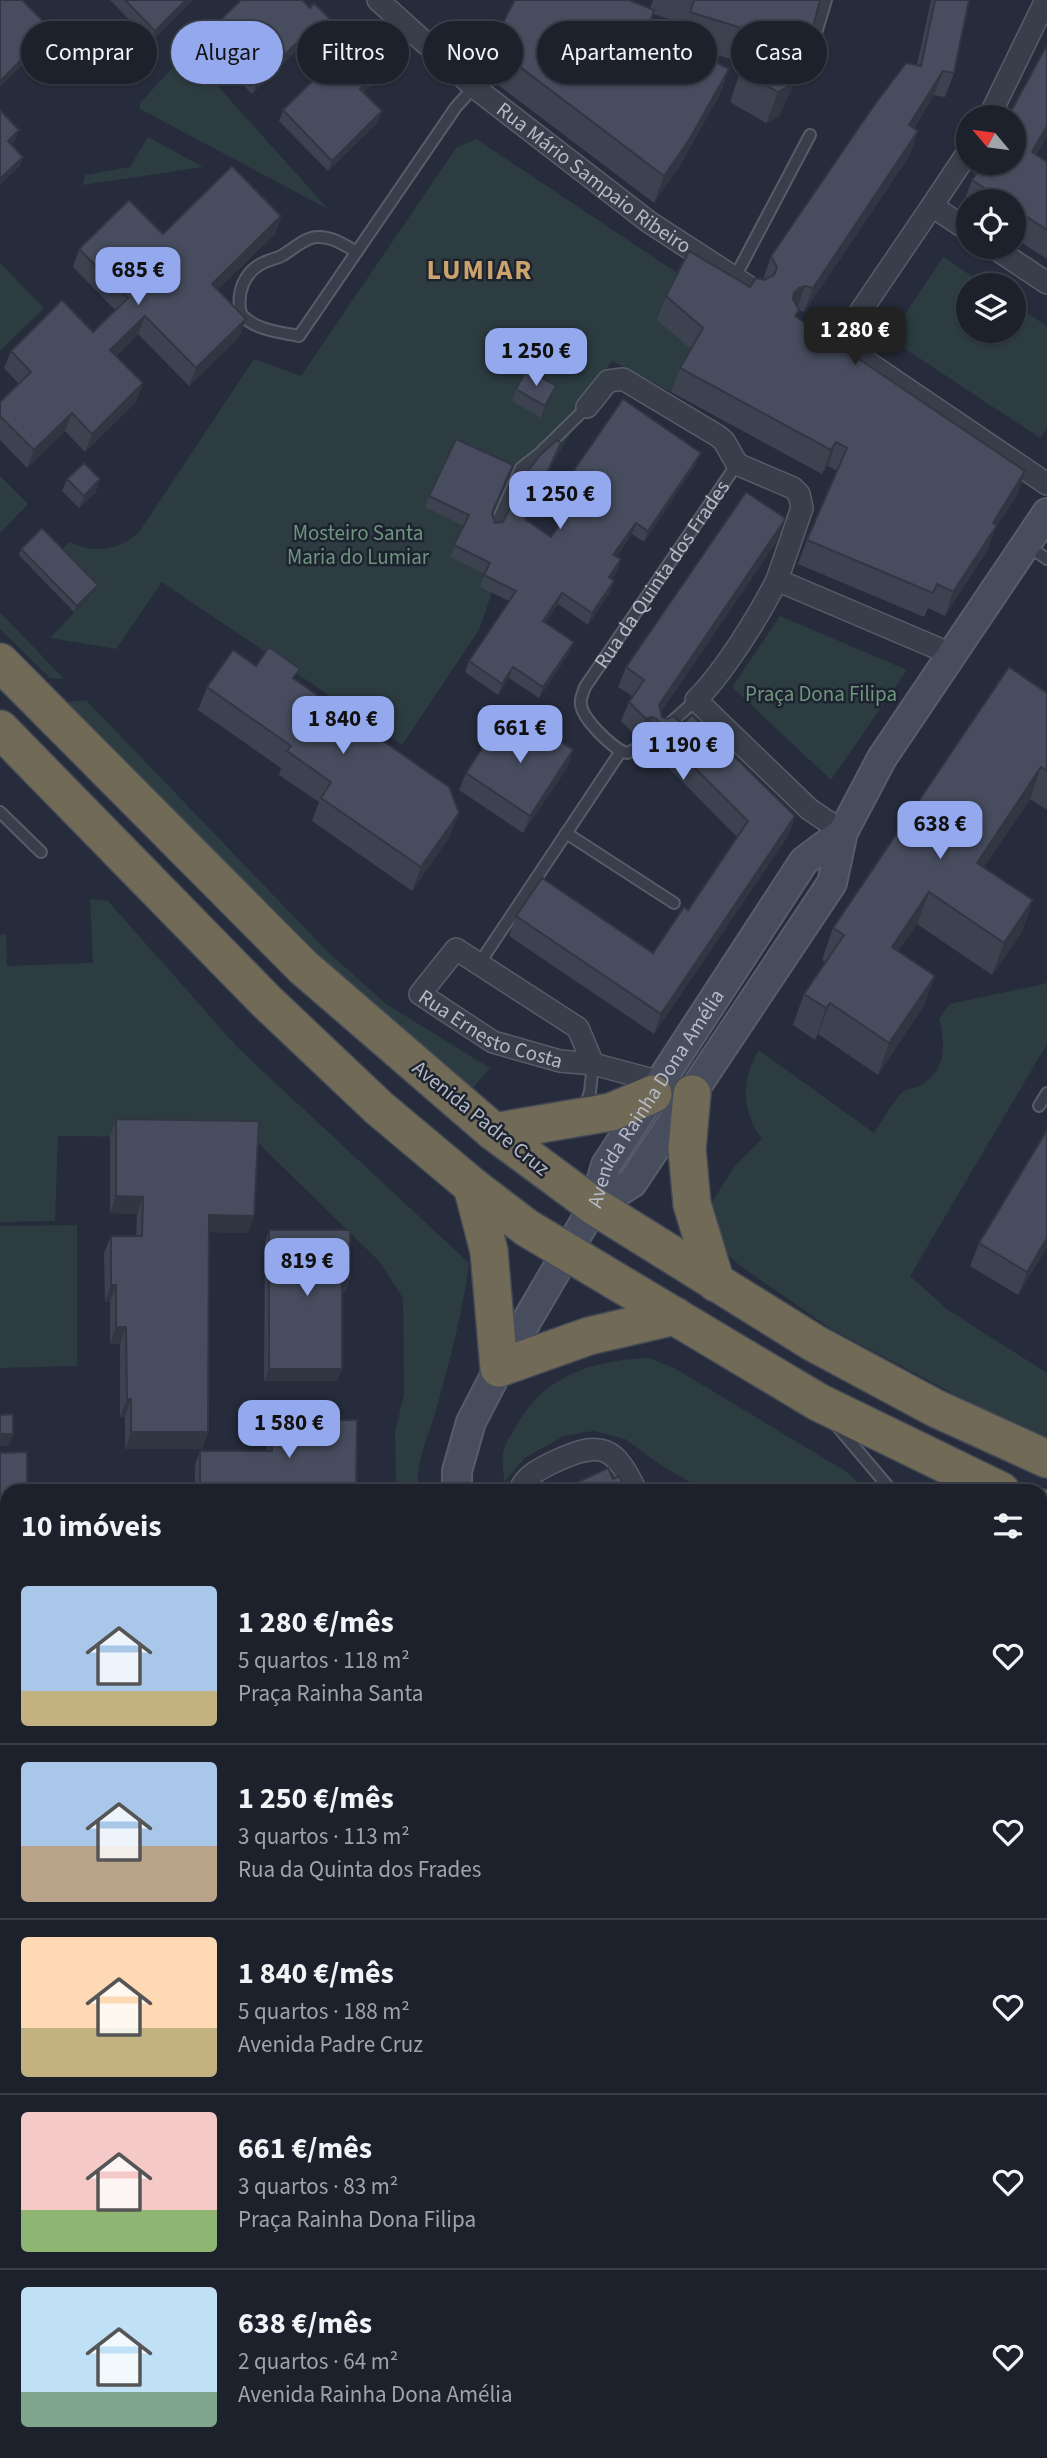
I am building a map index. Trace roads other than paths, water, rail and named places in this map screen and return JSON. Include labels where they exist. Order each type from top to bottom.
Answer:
[{"type":"highway","name":"Avenida Padre Cruz","points":[[0,662],[303,967],[494,1132],[594,1206],[814,1343],[935,1408],[1047,1459]]},
{"type":"highway","points":[[0,729],[266,1001],[379,1108],[472,1186],[527,1228],[567,1253],[818,1402],[987,1484]]},
{"type":"highway","points":[[494,1132],[611,1112],[669,1090],[687,1149],[692,1204],[716,1283]]},
{"type":"highway","points":[[472,1186],[489,1251],[499,1368],[589,1336],[675,1316]]},
{"type":"street","name":"Rua Mário Sampaio Ribeiro","points":[[378,0],[474,87],[649,222],[755,291]]},
{"type":"street","points":[[995,105],[1046,0]]},
{"type":"street","points":[[839,344],[956,170]]},
{"type":"street","points":[[932,206],[956,222]]},
{"type":"street","points":[[1011,259],[1047,283]]},
{"type":"street","points":[[818,334],[839,344],[1047,484]]},
{"type":"street","name":"Rua da Quinta dos Frades","points":[[587,407],[603,385],[613,379],[623,379],[718,436],[724,441],[737,464],[786,483],[799,494],[802,501],[801,516],[777,580]]},
{"type":"street","name":"Avenida Rainha Dona Amélia","points":[[594,1206],[606,1165],[669,1090],[832,883],[843,832],[882,758],[951,654],[1036,552],[1047,513]]},
{"type":"street","points":[[843,832],[809,809],[696,700],[766,601],[777,580],[951,654]]},
{"type":"street","name":"Rua Ernesto Costa","points":[[593,1064],[578,1028],[456,949],[420,994],[493,1042],[560,1061],[593,1064],[669,1090]]},
{"type":"street","name":"Avenida Rainha Dona Amélia","points":[[594,1206],[632,1183],[669,1090]]},
{"type":"street","points":[[457,1484],[457,1471],[471,1422],[499,1368],[594,1206]]},
{"type":"street","points":[[523,1484],[537,1470],[576,1452],[593,1448],[616,1458],[633,1484]]},
{"type":"lane","points":[[820,21],[826,0]]},
{"type":"lane","points":[[357,252],[334,239],[314,236],[280,257],[265,262],[252,270],[244,281],[241,314],[260,327],[299,336],[357,252],[456,107],[474,87]]},
{"type":"lane","points":[[735,277],[810,135]]},
{"type":"lane","points":[[495,527],[521,468],[587,407]]},
{"type":"lane","name":"Rua da Quinta dos Frades","points":[[621,751],[613,747],[582,711],[580,704],[585,687],[737,464]]},
{"type":"lane","points":[[660,732],[696,700]]},
{"type":"lane","points":[[479,964],[621,751],[635,751],[645,745]]},
{"type":"lane","points":[[0,811],[41,852]]},
{"type":"lane","points":[[566,833],[674,903]]},
{"type":"lane","points":[[582,1117],[590,1092],[593,1064]]},
{"type":"lane","points":[[1039,1106],[1047,1093]]},
{"type":"lane","points":[[818,1402],[886,1484]]},
{"type":"district","name":"LUMIAR","points":[[480,269]]},
{"type":"park label","name":"Mosteiro Santa Maria do Lumiar","points":[[358,545]]},
{"type":"park label","name":"Praça Dona Filipa","points":[[821,694]]}]
